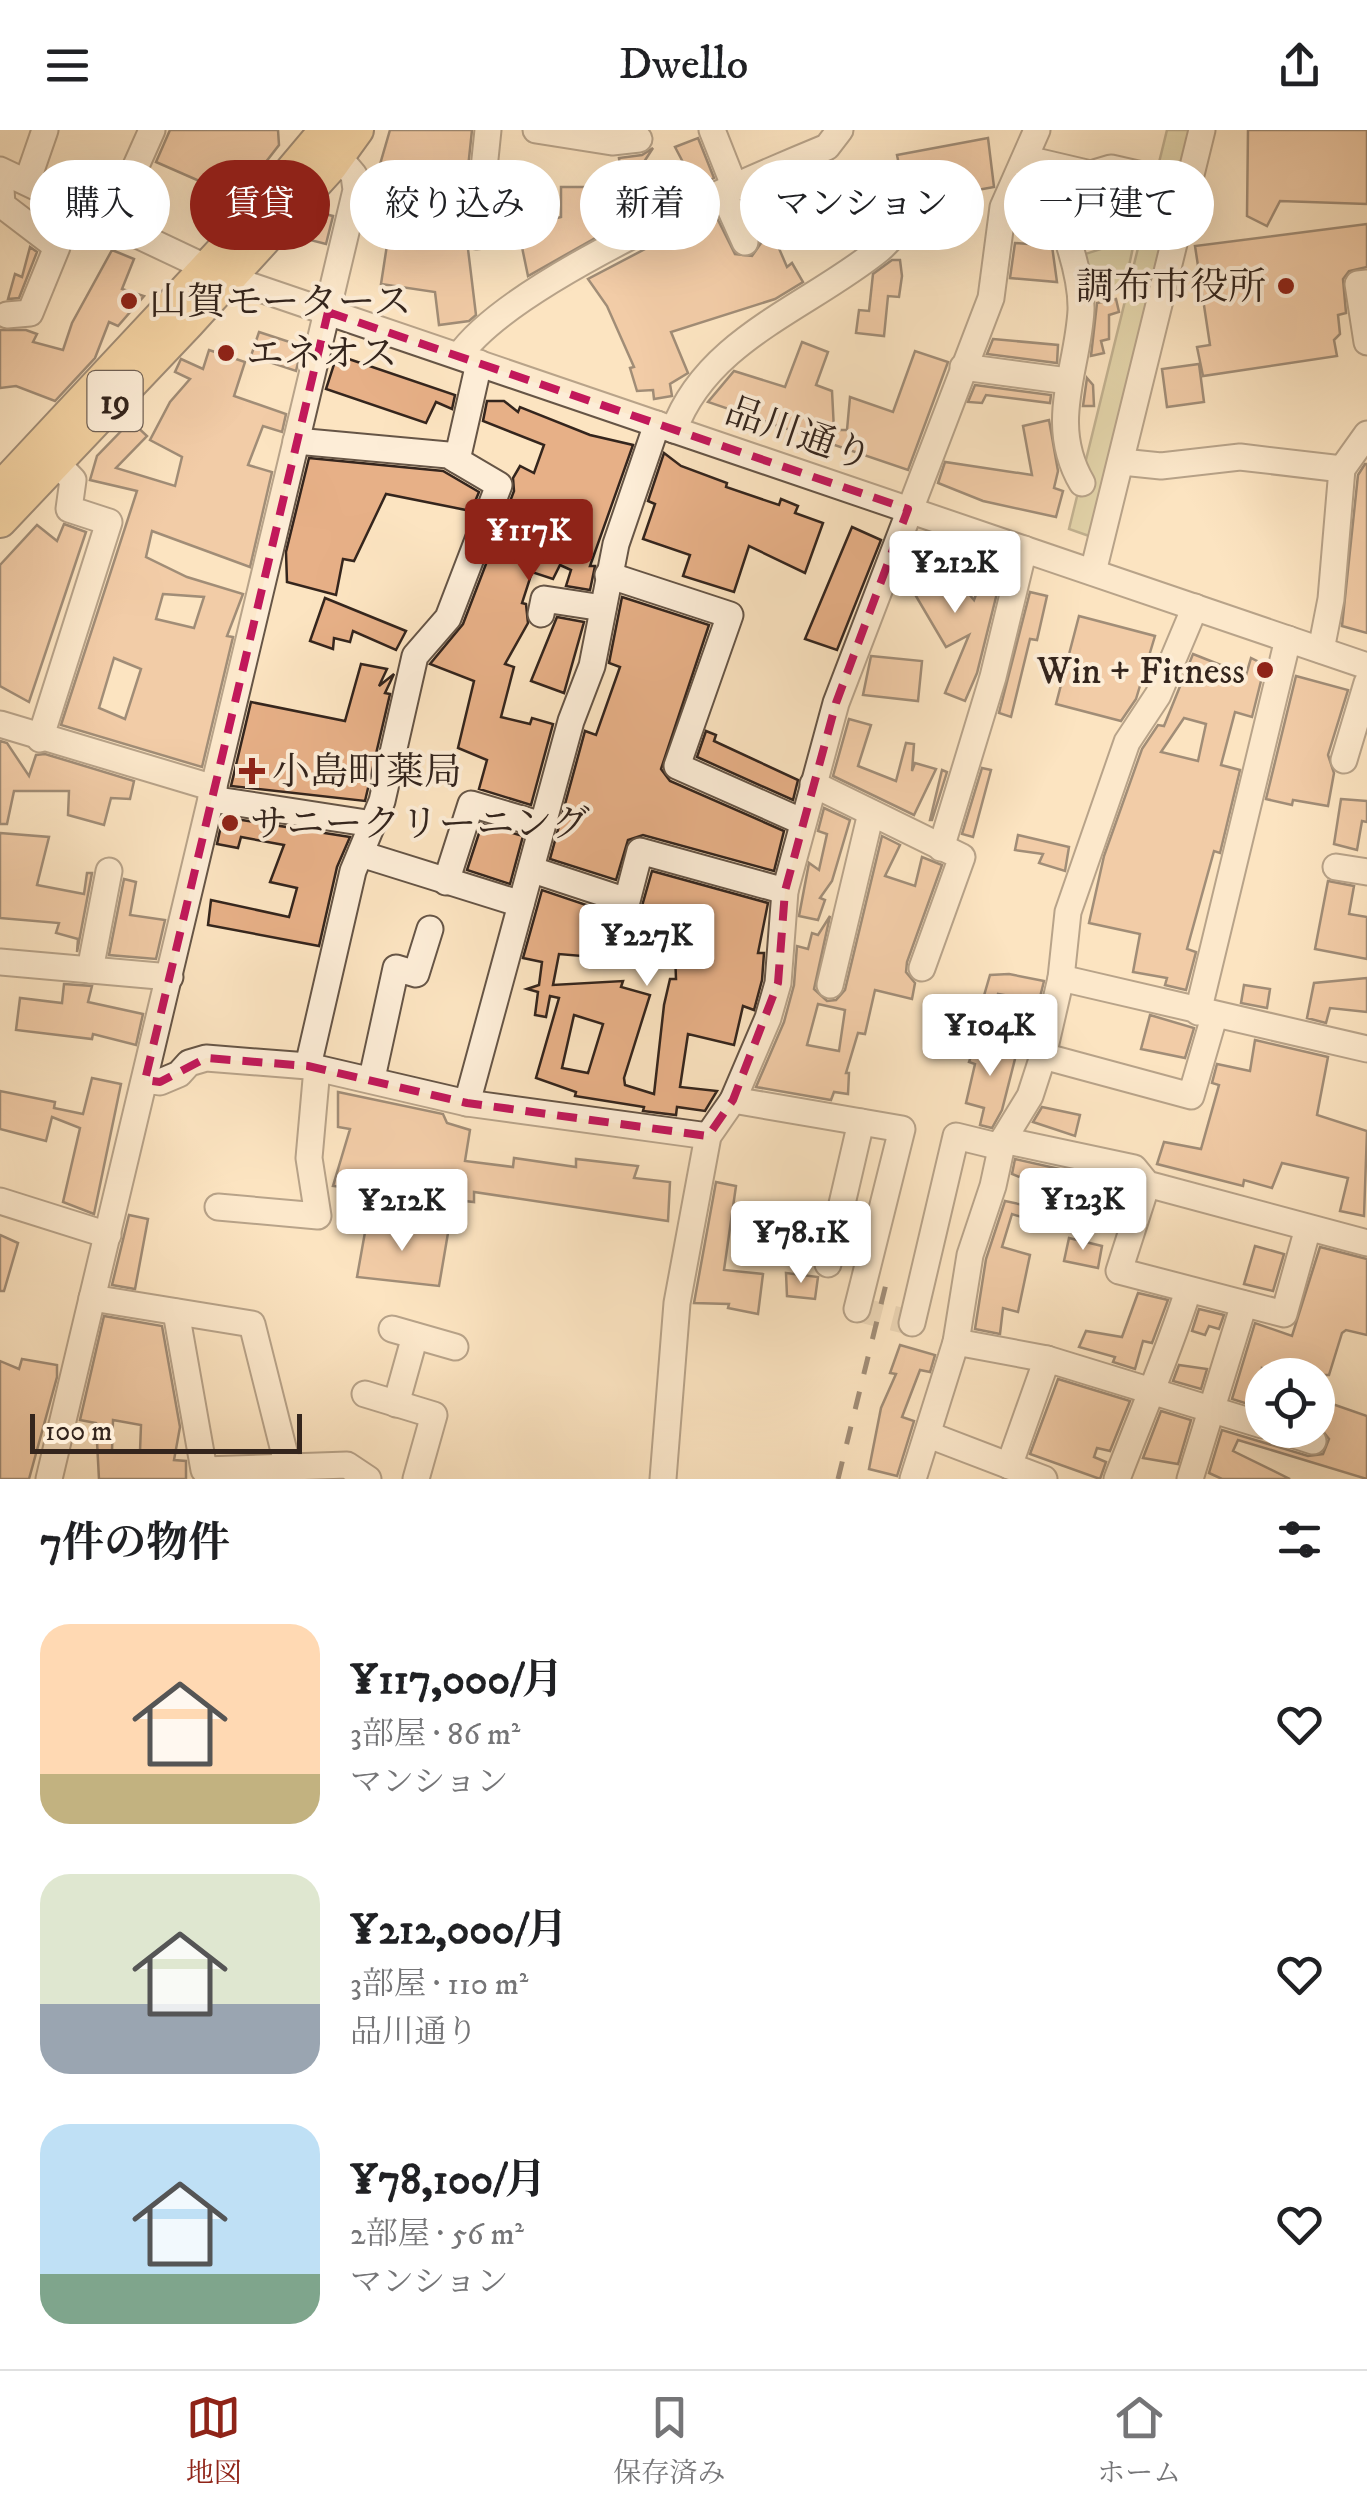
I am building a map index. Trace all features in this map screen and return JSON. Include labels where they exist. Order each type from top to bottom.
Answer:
[{"type":"main road","name":"19","points":[[0,521],[57,464],[218,273],[340,139]]},
{"type":"main road","name":"19","points":[[0,489],[218,273]]},
{"type":"street","points":[[27,182],[44,130]]},
{"type":"street","points":[[139,160],[152,130]]},
{"type":"street","points":[[485,160],[488,130]]},
{"type":"street","points":[[536,130],[612,142],[639,139]]},
{"type":"street","points":[[712,130],[740,228]]},
{"type":"street","points":[[457,460],[469,360],[484,328],[540,288],[729,190],[803,142],[827,147],[840,130]]},
{"type":"street","points":[[662,1479],[677,1303],[708,1136],[733,1100],[778,984],[785,891],[842,684],[991,298],[1003,207],[1038,130]]},
{"type":"street","points":[[1093,572],[1202,130]]},
{"type":"street","points":[[49,1479],[356,190],[340,139]]},
{"type":"street","points":[[1027,159],[1031,160]]},
{"type":"street","points":[[1027,159],[1040,173],[1073,260],[1081,308],[1068,380],[1068,444],[1082,484]]},
{"type":"street","points":[[0,172],[2,205],[58,247],[30,313],[8,316]]},
{"type":"street","name":"品川通り","points":[[0,172],[30,183]]},
{"type":"street","name":"品川通り","points":[[170,250],[218,273],[328,312],[1367,666]]},
{"type":"street","points":[[468,1104],[571,721],[592,666],[608,574],[665,427],[722,356],[878,250]]},
{"type":"street","points":[[1367,283],[1358,284],[1367,342]]},
{"type":"street","points":[[964,367],[1068,380]]},
{"type":"street","points":[[1321,650],[1331,599],[1342,469],[1367,434]]},
{"type":"street","points":[[218,1207],[318,1216],[309,1158],[312,1067],[361,854],[373,824],[415,656],[454,605],[500,485],[448,455],[296,441]]},
{"type":"street","points":[[1122,462],[1162,466],[1240,457],[1342,469]]},
{"type":"street","points":[[40,740],[109,522],[69,509],[73,480],[57,464]]},
{"type":"street","points":[[942,848],[993,678],[1024,549]]},
{"type":"street","points":[[608,574],[730,615],[702,704],[677,766],[803,822]]},
{"type":"street","points":[[541,614],[544,599],[602,608]]},
{"type":"street","points":[[914,1479],[956,1342],[970,1255],[994,1186],[1002,1143],[1030,1096],[1044,1056],[1061,978],[1068,912],[1127,742],[1158,695],[1196,607]]},
{"type":"street","points":[[1044,1056],[1190,1096],[1288,639]]},
{"type":"street","points":[[1344,760],[1367,683]]},
{"type":"street","points":[[0,724],[212,794],[373,824]]},
{"type":"street","points":[[813,784],[962,857],[922,968]]},
{"type":"street","points":[[446,882],[471,804],[542,824]]},
{"type":"street","points":[[830,986],[872,813]]},
{"type":"street","points":[[533,870],[627,901],[640,851],[785,891]]},
{"type":"street","points":[[361,854],[521,904]]},
{"type":"street","points":[[1336,867],[1367,872]]},
{"type":"street","points":[[90,970],[109,871]]},
{"type":"street","points":[[372,1078],[396,968],[416,974],[430,929]]},
{"type":"street","points":[[0,962],[170,976]]},
{"type":"street","points":[[1061,978],[1206,1015],[1367,1049]]},
{"type":"street","points":[[145,1080],[160,1082],[179,1074],[189,1063],[206,1058],[312,1067],[372,1078],[468,1104],[708,1136]]},
{"type":"street","points":[[733,1100],[902,1129],[858,1309]]},
{"type":"street","points":[[828,1264],[861,1122]]},
{"type":"street","points":[[912,1323],[956,1136],[1134,1168],[1147,1184],[1367,1243]]},
{"type":"street","points":[[1147,1184],[1119,1271],[1188,1291],[1284,1314],[1308,1228]]},
{"type":"street","points":[[0,1201],[108,1235]]},
{"type":"street","points":[[1117,1479],[1188,1291]]},
{"type":"street","points":[[92,1298],[252,1324],[291,1474]]},
{"type":"street","points":[[1190,1479],[1244,1304]]},
{"type":"street","points":[[176,1312],[204,1470],[291,1474],[347,1465],[368,1479]]},
{"type":"street","points":[[396,1404],[403,1332],[455,1347]]},
{"type":"street","points":[[956,1342],[1047,1359],[1245,1419]]},
{"type":"street","points":[[1009,1466],[1047,1359]]},
{"type":"street","points":[[365,1394],[434,1416],[416,1479]]},
{"type":"street","points":[[929,1435],[1044,1479]]},
{"type":"highlighted area","points":[[328,312],[908,509],[836,703],[785,891],[778,983],[733,1100],[708,1136],[467,1103],[308,1066],[206,1058],[160,1082],[145,1080]]},
{"type":"shaded area","points":[[1167,130],[1195,130],[1187,160],[1160,160]]},
{"type":"shaded area","points":[[1098,250],[1132,250],[1124,289],[1085,300],[1079,256]]},
{"type":"shaded area","points":[[1138,250],[1165,250],[1092,537],[1069,529]]},
{"type":"building","points":[[170,130],[278,130],[279,145],[267,160],[190,160],[190,177],[170,168],[170,160],[157,160]]},
{"type":"building","points":[[390,130],[472,130],[469,160],[381,160]]},
{"type":"building","points":[[1248,130],[1367,130],[1367,204],[1280,201],[1267,226],[1247,216]]},
{"type":"building","points":[[698,138],[707,160],[682,160],[675,147]]},
{"type":"building","points":[[988,138],[994,187],[984,189],[984,160],[898,160],[897,155]]},
{"type":"building","points":[[653,148],[645,160],[619,160],[619,158],[642,155]]},
{"type":"building","points":[[561,187],[580,187],[580,247],[528,276],[523,250],[560,250]]},
{"type":"building","points":[[720,224],[735,254],[752,256],[756,250],[780,250],[787,267],[792,263],[803,282],[775,299],[671,332],[688,373],[670,384],[672,396],[654,399],[653,390],[637,391],[630,368],[634,367],[607,306],[588,279],[643,250],[720,250]]},
{"type":"building","points":[[1367,224],[1367,267],[1349,271],[1343,279],[1346,313],[1338,315],[1340,334],[1334,340],[1337,356],[1203,376],[1197,347],[1210,345],[1196,250],[1214,250],[1214,244]]},
{"type":"building","points":[[30,247],[37,252],[19,298],[8,299],[15,274],[22,277]]},
{"type":"building","points":[[112,250],[134,259],[122,289],[144,296],[118,326],[109,322],[95,358],[55,401],[16,386],[0,388],[0,330],[26,330],[37,334],[33,342],[63,350],[72,323]]},
{"type":"building","points":[[386,250],[468,250],[476,315],[469,321],[439,325],[435,292],[381,284]]},
{"type":"building","points":[[1014,250],[1053,250],[1057,282],[1010,278]]},
{"type":"building","points":[[892,260],[900,260],[902,276],[899,297],[888,296],[884,336],[856,333],[859,310],[869,311],[873,274]]},
{"type":"building","points":[[1116,299],[1119,312],[1109,315],[1109,339],[1101,341],[1104,353],[1091,356],[1097,303]]},
{"type":"building","points":[[259,332],[302,346],[296,371],[251,356]]},
{"type":"building","points":[[993,339],[1058,345],[1057,363],[987,354]]},
{"type":"building","points":[[802,342],[828,352],[816,385],[832,391],[834,430],[847,430],[850,397],[893,412],[915,351],[948,362],[908,470],[708,402],[734,371],[785,387]]},
{"type":"building","points":[[209,350],[245,362],[234,396],[286,414],[282,432],[263,426],[248,465],[272,472],[250,567],[152,531],[146,557],[187,577],[243,594],[227,636],[233,637],[202,767],[61,725],[137,491],[90,480],[97,456],[131,421],[147,436],[116,468],[175,486],[182,457],[150,440],[170,402],[190,379],[175,372],[181,359],[203,369]],"holes":[[[163,594],[204,597],[194,628],[156,619]],[[114,658],[141,669],[125,719],[99,708]]]},
{"type":"building","points":[[337,355],[455,395],[452,409],[436,402],[426,423],[326,389]]},
{"type":"building","points":[[1199,364],[1204,402],[1167,407],[1162,369]]},
{"type":"building","points":[[1087,378],[1093,385],[1094,406],[1083,406]]},
{"type":"building","points":[[975,385],[1051,395],[1050,403],[986,395],[982,403],[968,402]]},
{"type":"building","points":[[487,401],[504,401],[518,412],[520,407],[590,435],[633,445],[590,566],[595,566],[590,590],[566,586],[571,570],[560,565],[553,579],[532,572],[522,603],[526,604],[528,623],[505,664],[514,667],[501,717],[530,724],[532,718],[553,724],[531,805],[479,789],[487,760],[458,748],[474,681],[430,664],[463,624],[514,491],[513,478],[520,466],[534,473],[544,445],[483,421]]},
{"type":"building","points":[[1049,420],[1058,471],[1054,488],[1063,491],[1056,517],[983,501],[938,483],[945,462],[1032,475],[1023,426]]},
{"type":"building","points":[[664,453],[681,466],[727,483],[726,487],[779,505],[781,499],[798,506],[795,513],[823,523],[805,573],[749,546],[734,592],[683,576],[690,555],[643,539],[655,504],[648,501]]},
{"type":"building","points":[[309,458],[443,471],[479,492],[471,511],[386,494],[354,561],[343,559],[336,595],[287,582],[286,552]]},
{"type":"building","points":[[1365,464],[1367,633],[1342,626],[1358,475]]},
{"type":"building","points":[[64,524],[86,532],[29,702],[0,686],[0,565],[37,525],[57,541]]},
{"type":"building","points":[[852,527],[881,540],[837,650],[805,639]]},
{"type":"building","points":[[916,556],[952,574],[974,600],[983,576],[1000,581],[977,673],[965,701],[945,693],[969,635],[946,647],[903,574],[907,562]]},
{"type":"building","points":[[1030,592],[1047,596],[1037,640],[1030,639],[1011,717],[999,713]]},
{"type":"building","points":[[622,597],[709,625],[661,769],[670,781],[784,831],[774,871],[643,835],[628,840],[616,880],[550,859],[585,731],[596,735],[620,667],[609,663]]},
{"type":"building","points":[[325,598],[406,631],[396,650],[353,631],[350,642],[334,638],[333,649],[310,641]]},
{"type":"building","points":[[1079,616],[1155,636],[1136,699],[1121,721],[1056,704]]},
{"type":"building","points":[[557,617],[584,622],[564,693],[531,681]]},
{"type":"building","points":[[1193,654],[1246,675],[1251,658],[1265,665],[1252,717],[1235,712],[1221,765],[1240,770],[1220,853],[1214,851],[1187,949],[1196,952],[1186,990],[1165,985],[1167,978],[1133,972],[1140,934],[1089,923],[1104,856],[1142,749],[1158,725],[1164,726]],"holes":[[[1184,718],[1206,724],[1198,761],[1161,752]]]},
{"type":"building","points":[[871,656],[922,661],[918,701],[863,695]]},
{"type":"building","points":[[361,664],[387,669],[379,686],[394,674],[385,693],[390,694],[365,801],[231,786],[251,702],[345,721]]},
{"type":"building","points":[[1296,676],[1348,690],[1328,755],[1334,773],[1328,806],[1293,800],[1292,805],[1266,799]]},
{"type":"building","points":[[849,719],[871,725],[858,766],[896,781],[906,743],[914,744],[912,771],[915,763],[936,769],[914,815],[833,776]]},
{"type":"building","points":[[706,731],[716,735],[714,741],[798,780],[793,800],[697,757]]},
{"type":"building","points":[[0,741],[7,743],[29,776],[36,755],[45,754],[134,781],[130,799],[111,798],[104,825],[68,815],[69,791],[14,791],[7,824],[0,824]]},
{"type":"building","points":[[982,768],[991,770],[973,837],[962,834]]},
{"type":"building","points":[[942,770],[947,772],[930,820]]},
{"type":"building","points":[[1341,799],[1367,801],[1367,822],[1362,821],[1357,850],[1334,844]]},
{"type":"building","points":[[824,808],[850,820],[832,881],[820,898],[825,900],[818,920],[799,916],[809,863],[819,870],[827,834],[818,831]]},
{"type":"building","points":[[223,817],[350,837],[337,867],[319,946],[208,925],[211,900],[289,917],[297,888],[270,882],[284,845],[241,837],[238,848],[217,844]]},
{"type":"building","points":[[482,824],[523,836],[510,884],[467,870]]},
{"type":"building","points":[[0,833],[49,837],[37,885],[84,894],[87,873],[92,873],[77,952],[78,939],[56,933],[59,923],[0,918]]},
{"type":"building","points":[[1018,835],[1069,847],[1065,871],[1039,863],[1043,854],[1015,850]]},
{"type":"building","points":[[882,836],[900,845],[885,876],[915,886],[922,857],[942,865],[907,962],[906,972],[915,983],[912,999],[875,990],[865,1034],[858,1033],[846,1073],[848,1094],[834,1092],[831,1100],[756,1087],[784,1022],[794,985],[797,946],[808,949],[812,933],[818,935],[830,916],[814,989],[827,1001],[836,1000],[845,990]],"holes":[[[818,1004],[845,1010],[839,1051],[807,1045]]]},
{"type":"building","points":[[652,871],[768,903],[758,953],[764,953],[762,980],[754,1010],[743,1006],[734,1045],[688,1034],[680,1087],[717,1091],[705,1111],[677,1107],[676,1115],[643,1111],[644,1107],[575,1096],[576,1092],[536,1078],[559,998],[550,996],[546,1017],[535,1015],[538,992],[527,989],[539,985],[542,962],[523,958],[542,890],[604,911],[582,956],[559,954],[553,985],[623,981],[621,987],[650,995],[624,1078],[625,1085],[654,1094],[664,1005],[670,979],[676,979],[675,952],[637,943],[631,960],[611,959],[626,917],[642,906]],"holes":[[[574,1015],[603,1024],[588,1073],[562,1068]]]},
{"type":"building","points":[[124,879],[136,882],[130,915],[165,920],[156,959],[109,955]]},
{"type":"building","points":[[1328,881],[1354,886],[1349,914],[1367,917],[1367,959],[1315,949]]},
{"type":"building","points":[[1009,974],[1044,981],[1039,1001],[998,994],[988,1036],[974,1030],[990,975]]},
{"type":"building","points":[[1367,978],[1367,1012],[1330,1008],[1326,1023],[1307,1018],[1314,983]]},
{"type":"building","points":[[64,984],[92,986],[88,1002],[143,1014],[136,1045],[93,1034],[92,1039],[16,1030],[20,998],[62,1003]]},
{"type":"building","points":[[1244,985],[1270,989],[1267,1008],[1241,1003]]},
{"type":"building","points":[[1150,1015],[1194,1028],[1185,1058],[1141,1049]]},
{"type":"building","points":[[977,1039],[1017,1051],[1002,1110],[992,1128],[980,1125],[984,1108],[966,1103],[975,1064],[969,1062]]},
{"type":"building","points":[[1255,1040],[1328,1057],[1317,1115],[1367,1131],[1364,1216],[1340,1211],[1348,1178],[1282,1163],[1272,1188],[1244,1180],[1243,1186],[1157,1164],[1164,1142],[1201,1149],[1219,1085],[1212,1083],[1217,1064],[1250,1071]]},
{"type":"building","points":[[92,1078],[121,1084],[94,1214],[63,1202],[80,1128],[52,1117],[46,1141],[0,1129],[0,1091],[55,1102],[54,1108],[83,1114]]},
{"type":"building","points":[[338,1092],[443,1114],[447,1123],[470,1130],[465,1161],[513,1167],[514,1158],[576,1167],[576,1159],[638,1166],[634,1178],[670,1182],[668,1221],[474,1192],[474,1202],[333,1186],[350,1129],[338,1127]]},
{"type":"building","points":[[1042,1107],[1080,1115],[1075,1136],[1033,1122]]},
{"type":"building","points":[[1015,1159],[1126,1184],[1129,1187],[1121,1212],[1104,1210],[1012,1174]]},
{"type":"building","points":[[716,1182],[736,1186],[724,1270],[763,1274],[758,1314],[728,1308],[729,1304],[694,1303]]},
{"type":"building","points":[[1005,1201],[1069,1215],[1064,1231],[1012,1214],[1002,1247],[1030,1255],[1018,1312],[1003,1308],[1000,1334],[975,1329],[986,1259]]},
{"type":"building","points":[[129,1215],[148,1219],[135,1289],[112,1285]]},
{"type":"building","points":[[367,1221],[448,1233],[439,1286],[357,1277]]},
{"type":"building","points":[[0,1235],[18,1243],[4,1291],[0,1291]]},
{"type":"building","points":[[1069,1238],[1102,1246],[1098,1268],[1064,1261]]},
{"type":"building","points":[[1255,1246],[1284,1254],[1273,1291],[1244,1284]]},
{"type":"building","points":[[1320,1247],[1367,1259],[1367,1335],[1346,1330],[1334,1358],[1245,1358],[1245,1403],[1232,1399],[1255,1323],[1292,1336]]},
{"type":"building","points":[[786,1273],[818,1277],[815,1299],[787,1296]]},
{"type":"building","points":[[1138,1293],[1168,1300],[1152,1343],[1143,1341],[1135,1369],[1113,1362],[1115,1357],[1079,1347],[1086,1331],[1122,1337]]},
{"type":"building","points":[[1199,1309],[1224,1315],[1219,1329],[1209,1326],[1205,1335],[1192,1331]]},
{"type":"building","points":[[104,1316],[162,1326],[180,1427],[174,1460],[186,1461],[186,1479],[99,1479],[96,1423],[80,1420]],"holes":[[[113,1420],[141,1425],[140,1451],[112,1451]]]},
{"type":"building","points":[[900,1345],[935,1355],[930,1372],[920,1370],[902,1417],[914,1421],[897,1476],[869,1469],[881,1408],[896,1374],[890,1373]]},
{"type":"building","points":[[22,1359],[57,1365],[57,1377],[29,1479],[0,1479],[0,1361],[19,1369]]},
{"type":"building","points":[[1179,1365],[1207,1369],[1201,1389],[1173,1381]]},
{"type":"building","points":[[1058,1379],[1130,1401],[1110,1451],[1097,1448],[1094,1457],[1106,1462],[1100,1479],[1030,1454]]},
{"type":"building","points":[[1335,1405],[1367,1416],[1367,1479],[1264,1448],[1282,1448],[1308,1456],[1323,1454],[1325,1448],[1335,1448]]},
{"type":"building","points":[[1161,1411],[1191,1420],[1178,1464],[1143,1458]]},
{"type":"building","points":[[1222,1430],[1245,1437],[1245,1442],[1238,1440],[1233,1451],[1290,1479],[1222,1479],[1209,1473]]},
{"type":"tunnel","points":[[857,1309],[912,1323]]},
{"type":"railway","points":[[838,1479],[887,1280]]},
{"type":"place","name":"調布市役所","points":[[1286,286]]},
{"type":"place","name":"山賀モータース","points":[[129,301]]},
{"type":"place","name":"エネオス","points":[[226,353]]},
{"type":"place","name":"Win + Fitness","points":[[1265,670]]},
{"type":"place","name":"小島町薬局","points":[[252,771]]},
{"type":"place","name":"サニークリーニング","points":[[230,823]]}]
